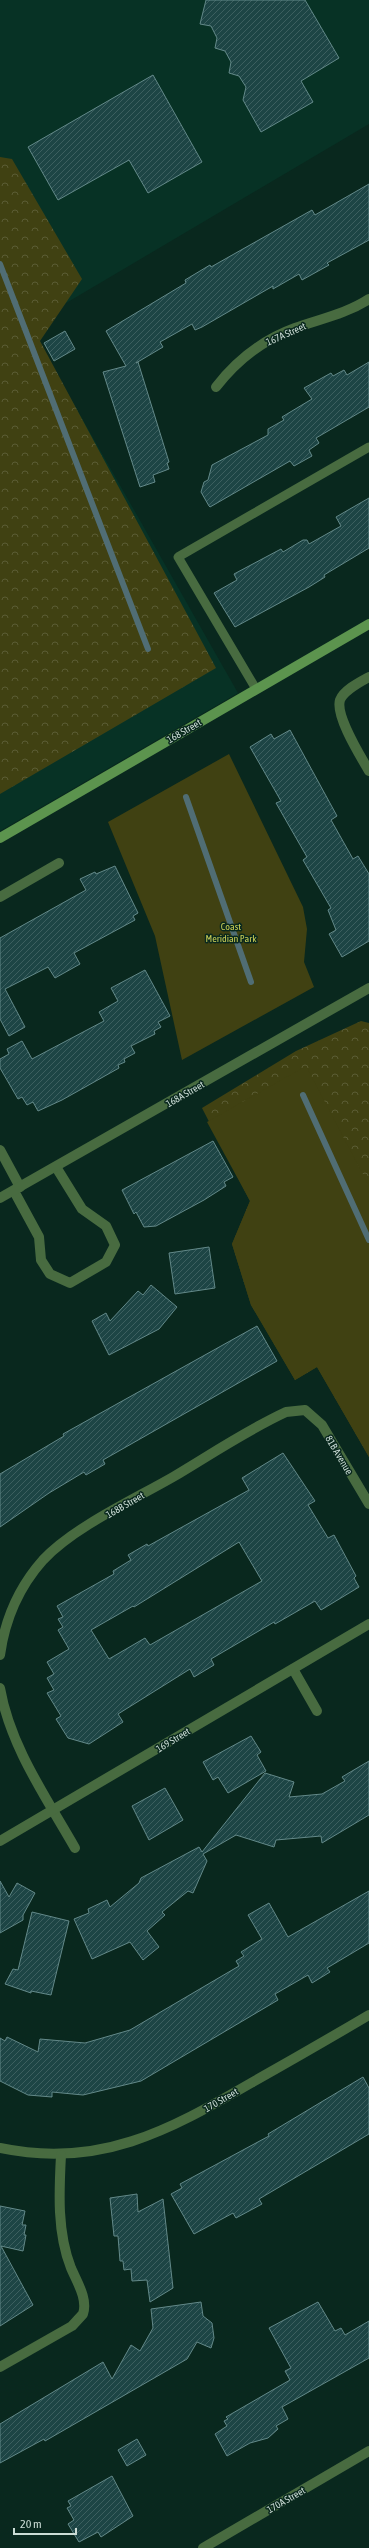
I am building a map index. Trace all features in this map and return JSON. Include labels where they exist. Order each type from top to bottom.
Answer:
[{"type":"main road","name":"168 Street","points":[[0,838],[369,624]]},
{"type":"street","name":"167A Street","points":[[216,388],[235,363],[273,337],[347,311],[369,299]]},
{"type":"street","points":[[369,677],[350,690],[340,700],[344,722],[369,771]]},
{"type":"street","points":[[0,897],[58,863]]},
{"type":"street","name":"168A Street","points":[[0,1198],[369,988]]},
{"type":"street","points":[[0,1150],[39,1237],[41,1260],[50,1274],[70,1283],[106,1262],[114,1244],[106,1226],[82,1209],[56,1167]]},
{"type":"street","name":"168B Street","points":[[0,1655],[5,1627],[16,1601],[38,1566],[55,1549],[80,1531],[280,1415],[292,1410],[305,1410]]},
{"type":"street","name":"81B Avenue","points":[[305,1410],[322,1425],[369,1504]]},
{"type":"street","name":"169 Street","points":[[0,1841],[369,1624]]},
{"type":"street","points":[[293,1669],[317,1711]]},
{"type":"street","points":[[0,1688],[6,1715],[14,1737],[74,1848]]},
{"type":"street","name":"170 Street","points":[[0,2148],[22,2152],[61,2155],[121,2144],[171,2127],[369,2015]]},
{"type":"street","points":[[0,2367],[72,2326],[83,2314],[84,2300],[63,2239],[59,2181],[61,2155]]},
{"type":"street","name":"170A Street","points":[[203,2548],[369,2451]]},
{"type":"lane","points":[[256,689],[178,557],[369,447]]},
{"type":"shaded area","points":[[0,0],[369,0],[369,124],[29,325],[238,693],[0,831]]},
{"type":"green space","points":[[0,157],[12,159],[82,279],[40,341],[216,668],[0,794]]},
{"type":"green space","name":"Coast Meridian Park","points":[[229,754],[303,907],[307,929],[304,962],[314,987],[182,1060],[155,936],[108,822]]},
{"type":"green space","points":[[361,1021],[369,1023],[369,1457],[317,1367],[295,1380],[251,1305],[232,1244],[250,1201],[202,1108],[296,1051]]},
{"type":"green space","points":[[306,1066],[369,1186],[369,1457],[317,1367],[295,1380],[251,1305],[232,1244],[250,1201],[207,1122]]},
{"type":"building","points":[[206,0],[305,0],[339,58],[301,81],[313,102],[261,132],[243,100],[246,87],[239,76],[229,73],[231,62],[225,51],[215,48],[217,38],[211,26],[200,24]]},
{"type":"building","points":[[153,75],[202,162],[148,193],[129,160],[58,200],[28,147]]},
{"type":"building","points":[[369,184],[369,240],[327,263],[329,265],[302,280],[299,274],[273,289],[273,286],[195,330],[192,324],[160,342],[163,347],[136,363],[138,362],[169,462],[167,463],[169,469],[153,475],[155,482],[140,487],[103,372],[126,366],[106,331],[186,283],[185,280],[210,265],[211,267],[312,210],[315,215]]},
{"type":"building","points":[[65,331],[75,349],[54,361],[44,343]]},
{"type":"building","points":[[369,362],[369,407],[316,438],[319,443],[309,450],[312,456],[294,466],[290,461],[210,507],[209,506],[201,492],[204,482],[208,480],[212,465],[268,435],[268,429],[284,420],[282,417],[312,399],[304,388],[331,373],[333,376],[344,370],[347,375]]},
{"type":"building","points":[[369,498],[369,548],[324,575],[325,577],[309,587],[235,627],[214,593],[237,580],[234,574],[281,549],[283,552],[303,540],[307,540],[309,544],[341,526],[336,517]]},
{"type":"building","points":[[290,730],[337,816],[331,820],[353,859],[358,856],[369,874],[369,941],[342,957],[329,934],[336,930],[328,910],[331,908],[303,860],[307,857],[276,803],[281,801],[250,747],[271,734],[274,739]]},
{"type":"building","points":[[115,866],[138,913],[133,916],[135,920],[74,953],[80,964],[55,978],[48,967],[5,989],[25,1027],[9,1036],[0,1019],[0,938],[86,890],[80,879],[95,872],[96,874]]},
{"type":"building","points":[[145,970],[170,1016],[158,1022],[161,1027],[154,1031],[155,1034],[131,1046],[135,1053],[124,1059],[125,1062],[118,1065],[119,1068],[62,1100],[38,1111],[33,1102],[27,1105],[22,1097],[18,1099],[0,1068],[0,1059],[9,1054],[7,1049],[22,1041],[32,1059],[104,1021],[99,1012],[118,1001],[111,988]]},
{"type":"building","points":[[213,1141],[233,1177],[224,1182],[226,1186],[204,1200],[156,1226],[144,1227],[136,1212],[134,1214],[122,1190]]},
{"type":"building","points":[[209,1247],[215,1288],[175,1294],[169,1253]]},
{"type":"building","points":[[151,1285],[177,1307],[159,1329],[109,1355],[92,1321],[106,1313],[110,1321],[138,1291],[143,1295]]},
{"type":"building","points":[[257,1326],[277,1361],[103,1460],[105,1464],[86,1475],[84,1472],[49,1493],[0,1527],[0,1474],[64,1436],[63,1434]]},
{"type":"building","points":[[283,1453],[315,1501],[308,1505],[328,1538],[334,1535],[356,1576],[354,1578],[359,1587],[321,1610],[315,1601],[275,1624],[274,1622],[211,1659],[214,1665],[194,1677],[190,1669],[118,1714],[123,1722],[89,1744],[68,1738],[56,1719],[61,1716],[47,1693],[54,1690],[47,1678],[54,1674],[47,1662],[69,1649],[58,1630],[63,1627],[58,1619],[63,1617],[57,1606],[114,1574],[113,1571],[131,1560],[128,1555],[147,1544],[148,1546],[249,1490],[242,1478]],"holes":[[[239,1542],[262,1581],[150,1645],[145,1638],[109,1659],[91,1630],[133,1606],[134,1607]]]},
{"type":"building","points":[[251,1736],[261,1752],[257,1755],[266,1771],[228,1793],[218,1777],[213,1780],[203,1762]]},
{"type":"building","points":[[369,1761],[369,1815],[322,1843],[321,1836],[276,1840],[274,1847],[236,1835],[203,1854],[207,1861],[193,1893],[188,1891],[162,1912],[165,1915],[147,1931],[159,1947],[143,1960],[130,1942],[92,1959],[74,1919],[89,1913],[88,1909],[107,1900],[110,1907],[139,1883],[141,1878],[199,1847],[202,1852],[265,1773],[294,1782],[289,1797],[322,1794],[345,1781],[342,1777]]},
{"type":"building","points":[[165,1788],[183,1820],[149,1840],[132,1806]]},
{"type":"building","points":[[0,1881],[9,1897],[17,1883],[35,1893],[23,1915],[23,1920],[0,1933]]},
{"type":"building","points":[[369,1891],[369,1943],[327,1968],[330,1972],[312,1983],[308,1975],[275,1994],[278,2000],[141,2081],[83,2095],[52,2092],[52,2097],[28,2095],[0,2081],[0,2038],[5,2041],[7,2037],[38,2052],[40,2039],[85,2043],[130,2030],[239,1966],[236,1961],[244,1956],[241,1952],[262,1939],[248,1915],[269,1903],[288,1937]]},
{"type":"building","points":[[32,1912],[69,1921],[51,1995],[31,1991],[31,1993],[5,1984],[13,1969],[18,1970]]},
{"type":"building","points":[[363,2077],[369,2088],[369,2134],[259,2199],[262,2204],[236,2218],[233,2213],[194,2234],[171,2194],[182,2188],[180,2184],[269,2136],[268,2134]]},
{"type":"building","points":[[137,2194],[138,2212],[163,2199],[173,2288],[150,2302],[147,2280],[132,2281],[131,2269],[124,2270],[123,2261],[120,2261],[118,2236],[114,2236],[110,2198]]},
{"type":"building","points":[[0,2206],[25,2211],[22,2225],[26,2225],[23,2251],[1,2246],[33,2305],[0,2326]]},
{"type":"building","points":[[201,2302],[203,2316],[212,2323],[214,2338],[211,2348],[197,2342],[187,2359],[45,2441],[44,2439],[0,2463],[0,2424],[103,2362],[112,2379],[131,2345],[140,2351],[153,2328],[151,2309]]},
{"type":"building","points":[[318,2302],[335,2331],[341,2328],[345,2335],[369,2321],[369,2358],[282,2407],[288,2419],[276,2426],[278,2429],[268,2438],[250,2443],[227,2456],[215,2434],[227,2426],[224,2421],[228,2419],[226,2417],[290,2380],[285,2371],[291,2368],[269,2328]]},
{"type":"building","points":[[137,2439],[146,2455],[127,2466],[118,2450]]},
{"type":"building","points":[[112,2476],[133,2516],[101,2537],[98,2532],[79,2542],[68,2524],[74,2520],[67,2508],[71,2506],[68,2501]]},
{"type":"waterway","points":[[0,264],[148,649]]},
{"type":"waterway","points":[[186,797],[251,982]]},
{"type":"waterway","points":[[303,1095],[369,1240]]}]
